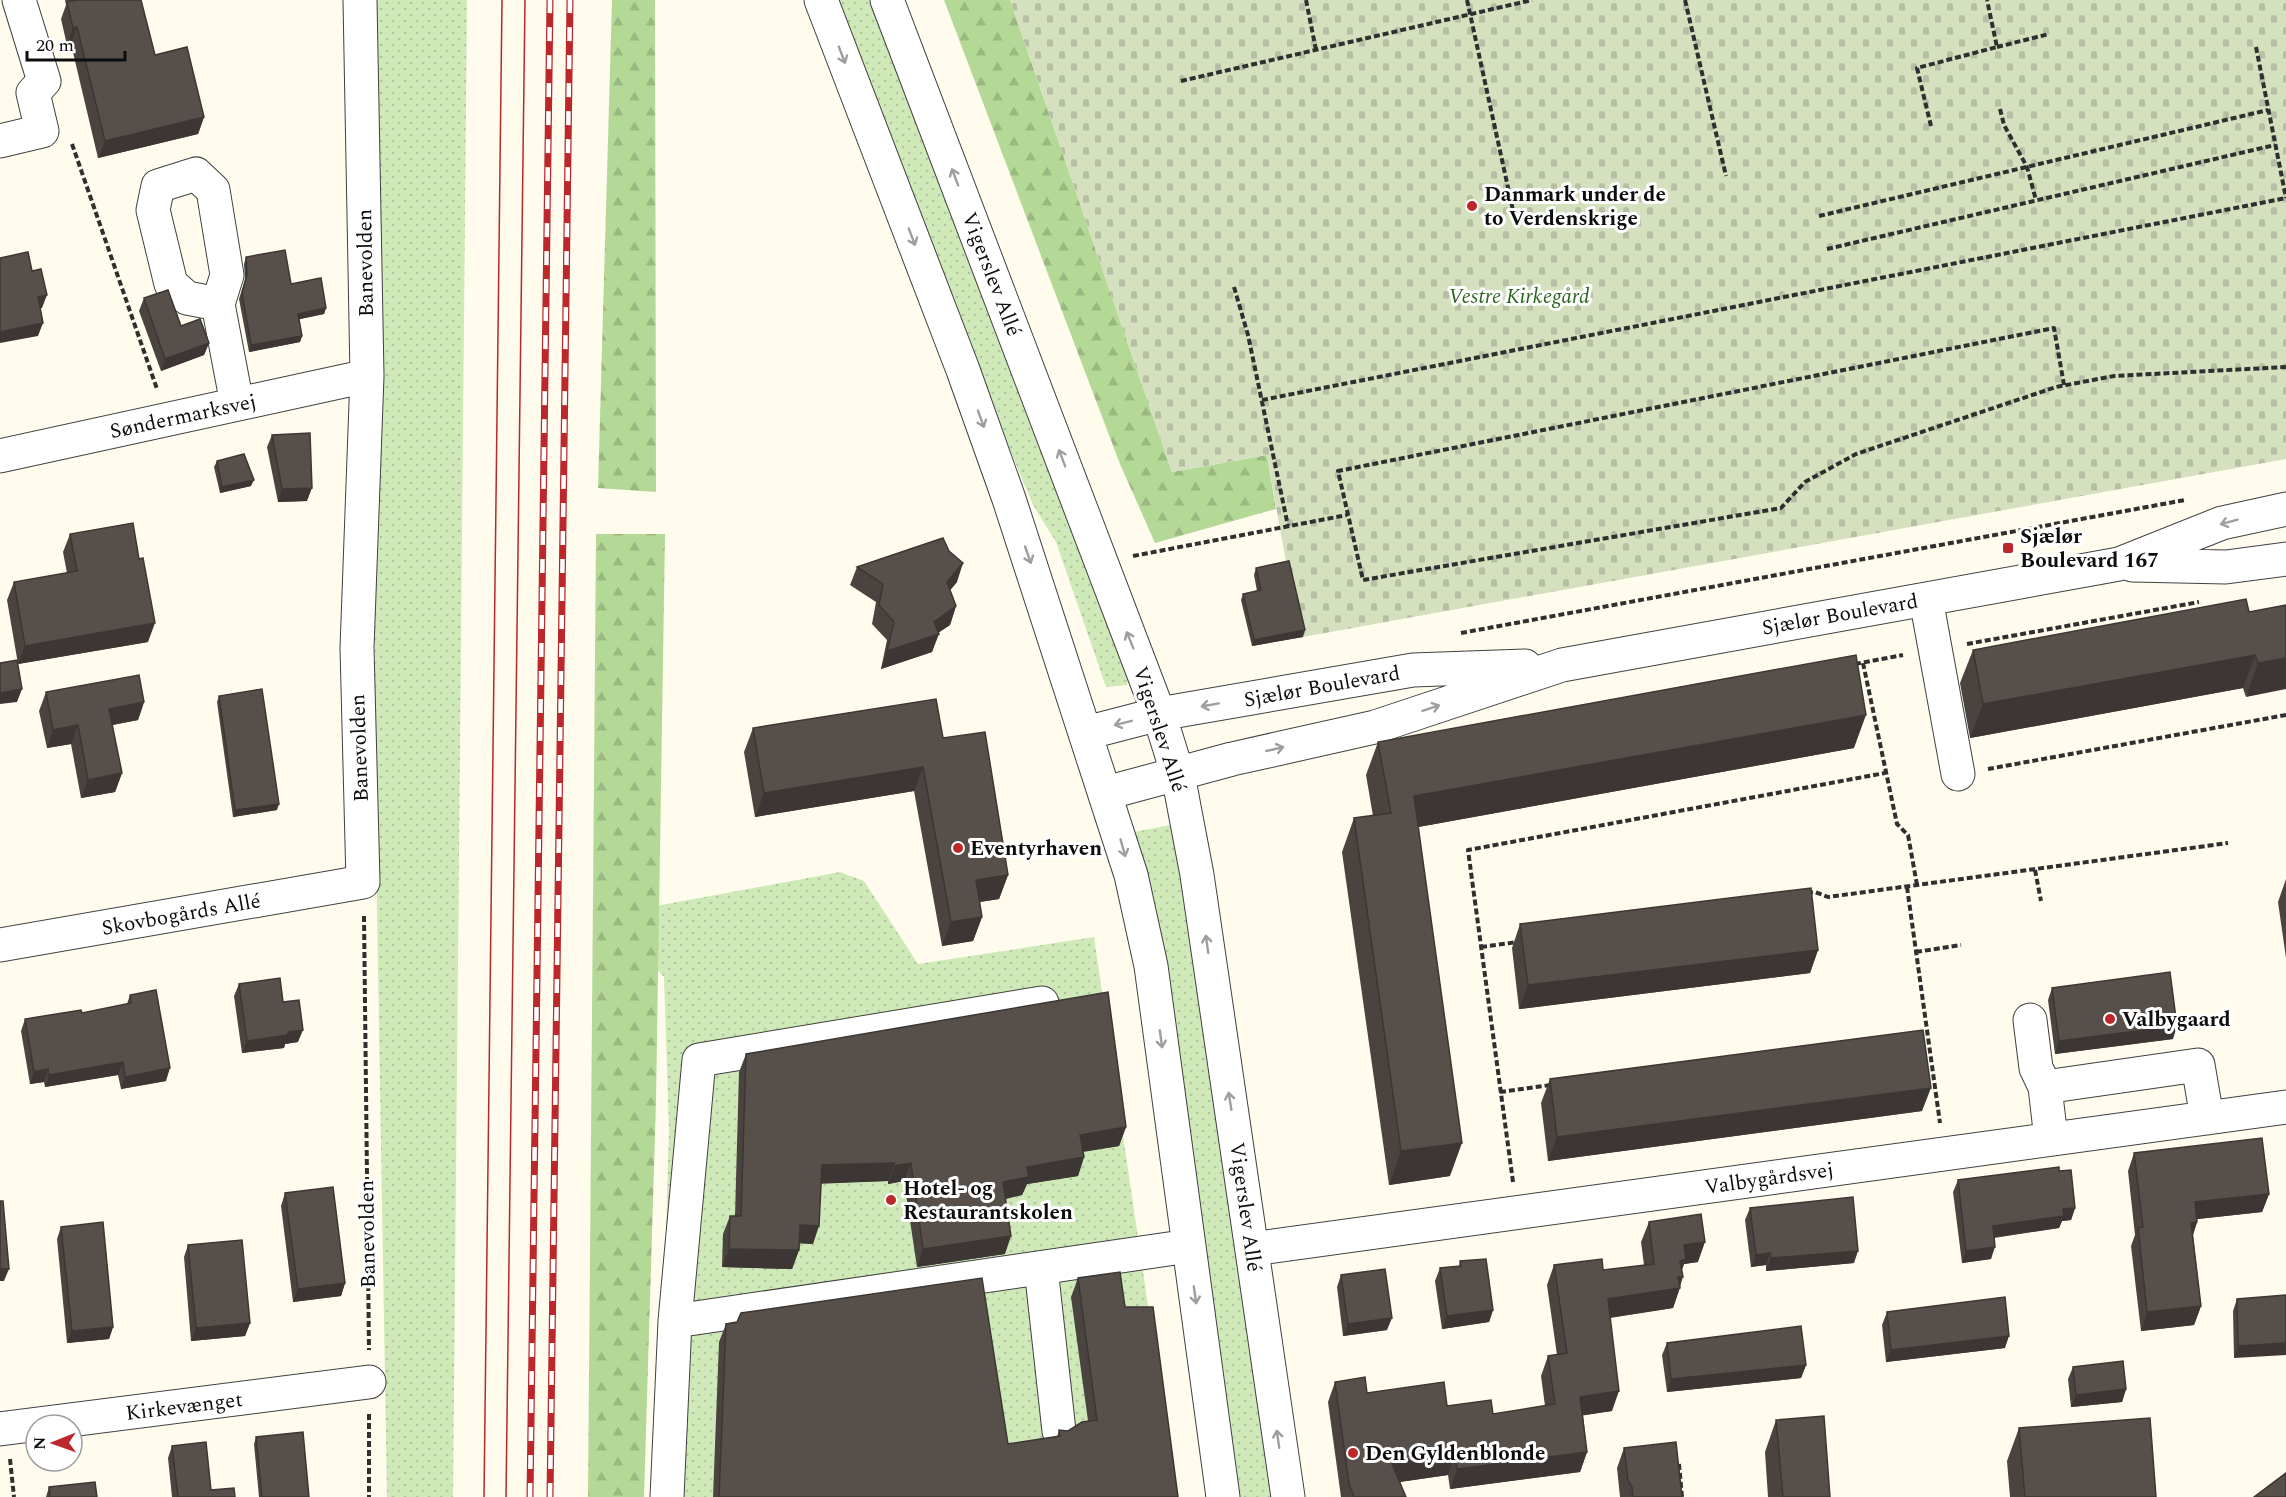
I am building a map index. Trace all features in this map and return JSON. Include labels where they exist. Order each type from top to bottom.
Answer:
[{"type":"street","points":[[0,141],[42,131],[33,93],[44,81],[19,0]]},
{"type":"street","name":"Banevolden","points":[[360,0],[367,376],[357,648],[363,882]]},
{"type":"street","points":[[822,0],[967,381],[1038,584],[1131,875],[1151,966],[1223,1497]]},
{"type":"street","name":"Vigerslev Allé","points":[[887,0],[1159,714],[1178,775],[1199,887],[1288,1497]]},
{"type":"street","points":[[218,304],[237,404]]},
{"type":"street","name":"Søndermarksvej","points":[[0,456],[367,376]]},
{"type":"street","name":"Sjælør Boulevard","points":[[1106,793],[1232,759],[1376,727],[1562,665],[2119,564],[2222,523],[2286,509]]},
{"type":"street","name":"Sjælør Boulevard","points":[[2119,564],[2226,567],[2286,559]]},
{"type":"street","points":[[1926,599],[1959,774]]},
{"type":"street","name":"Sjælør Boulevard","points":[[1086,733],[1159,714],[1413,670],[1562,665]]},
{"type":"street","name":"Skovbogårds Allé","points":[[0,945],[363,882]]},
{"type":"street","points":[[667,1497],[675,1321],[699,1060],[1042,1003]]},
{"type":"street","points":[[2030,1020],[2036,1068],[2045,1087],[2051,1139]]},
{"type":"street","points":[[2045,1087],[2198,1065],[2207,1118]]},
{"type":"street","name":"Valbygårdsvej","points":[[1252,1249],[2286,1107]]},
{"type":"street","points":[[675,1321],[1189,1246]]},
{"type":"street","points":[[1041,1268],[1059,1431]]},
{"type":"street","name":"Kirkevænget","points":[[0,1429],[369,1382]]},
{"type":"path","points":[[1306,0],[1316,50]]},
{"type":"path","points":[[1467,0],[1516,224]]},
{"type":"path","points":[[1181,81],[1532,0]]},
{"type":"path","points":[[1685,0],[1726,176]]},
{"type":"path","points":[[1987,0],[1997,46]]},
{"type":"path","points":[[1931,126],[1917,68],[2049,34]]},
{"type":"path","points":[[1262,400],[2286,198],[2256,47]]},
{"type":"path","points":[[2000,109],[2004,125],[2027,167],[2036,200]]},
{"type":"path","points":[[1819,216],[2268,110]]},
{"type":"path","points":[[69,136],[167,419]]},
{"type":"path","points":[[1827,249],[2275,145]]},
{"type":"path","points":[[1234,287],[1262,400],[1288,526]]},
{"type":"path","points":[[2064,385],[2054,328],[1338,471],[1363,580],[1781,508],[1805,482],[1856,454],[2064,385],[2114,376],[2286,367]]},
{"type":"path","points":[[1453,634],[2189,499]]},
{"type":"path","points":[[1101,563],[1347,515]]},
{"type":"path","points":[[1851,665],[2204,600]]},
{"type":"path","points":[[1863,663],[1897,824],[1908,835],[1917,885]]},
{"type":"path","points":[[1959,774],[2286,715]]},
{"type":"path","points":[[1517,1213],[1468,850],[1885,773]]},
{"type":"path","points":[[1803,894],[1815,892],[1828,897],[2228,843]]},
{"type":"path","points":[[2035,870],[2041,901]]},
{"type":"path","name":"Banevolden","points":[[363,882],[369,1497]]},
{"type":"path","points":[[1907,886],[1944,1154]]},
{"type":"path","points":[[1481,947],[1522,942]]},
{"type":"path","points":[[1916,952],[1961,945]]},
{"type":"path","points":[[1500,1092],[1560,1084]]},
{"type":"path","points":[[1679,1464],[1682,1497]]},
{"type":"green space","points":[[374,0],[467,0],[453,1497],[387,1497],[375,794]]},
{"type":"green space","points":[[612,0],[655,0],[656,492],[598,488]]},
{"type":"green space","points":[[839,0],[870,0],[1128,680],[1127,685],[1107,687],[1105,684],[1056,542],[1033,505],[1008,445]]},
{"type":"green space","points":[[944,0],[1010,0],[1172,472],[1267,455],[1276,509],[1155,543],[1120,464]]},
{"type":"green space","name":"Vestre Kirkegård","points":[[1010,0],[2286,0],[2286,459],[1303,637],[1287,568],[1267,455],[1172,472]]},
{"type":"green space","points":[[596,534],[665,534],[656,1102],[644,1497],[588,1497]]},
{"type":"green space","points":[[1170,825],[1187,908],[1272,1497],[1239,1497],[1134,832]]},
{"type":"green space","name":"Hotel- og Restaurantskolen","points":[[840,872],[864,881],[918,964],[1094,937],[1176,1497],[658,1497],[669,1130],[664,977],[629,941],[629,911]]},
{"type":"building","points":[[141,0],[155,55],[187,47],[204,117],[105,141],[77,27],[73,28],[67,2]]},
{"type":"building","points":[[285,250],[291,284],[321,278],[326,308],[298,314],[302,336],[251,345],[242,293],[247,274],[246,257]]},
{"type":"building","points":[[28,252],[32,271],[41,269],[47,295],[38,297],[43,323],[0,332],[0,258]]},
{"type":"building","points":[[168,290],[181,326],[200,319],[209,343],[165,359],[144,298]]},
{"type":"building","points":[[310,433],[312,488],[282,489],[272,435]]},
{"type":"building","points":[[244,454],[254,480],[222,487],[217,461]]},
{"type":"building","points":[[133,523],[139,559],[143,558],[155,623],[25,646],[14,582],[77,571],[70,534]]},
{"type":"building","points":[[943,538],[949,551],[963,563],[947,582],[956,606],[934,622],[939,634],[887,651],[894,622],[879,605],[883,584],[857,567]]},
{"type":"building","points":[[1289,561],[1305,630],[1254,640],[1243,594],[1261,590],[1256,568]]},
{"type":"building","points":[[2246,599],[2249,612],[2286,605],[2286,658],[2258,663],[2255,655],[1983,704],[1973,650]]},
{"type":"building","points":[[1856,655],[1866,715],[1414,796],[1462,1143],[1401,1151],[1354,818],[1391,813],[1378,742]]},
{"type":"building","points":[[17,660],[22,689],[0,693],[0,663]]},
{"type":"building","points":[[139,675],[144,702],[109,709],[122,773],[88,780],[78,725],[53,730],[46,692]]},
{"type":"building","points":[[262,689],[279,804],[235,810],[219,696]]},
{"type":"building","name":"Eventyrhaven","points":[[936,699],[943,738],[985,732],[1008,875],[976,880],[982,917],[951,922],[923,767],[764,793],[753,728]]},
{"type":"building","points":[[1811,888],[1818,950],[1528,985],[1520,924]]},
{"type":"building","name":"Valbygaard","points":[[2170,972],[2177,1026],[2059,1041],[2052,988]]},
{"type":"building","points":[[280,978],[283,1002],[299,1000],[303,1030],[288,1032],[288,1035],[247,1041],[239,984]]},
{"type":"building","points":[[156,990],[170,1068],[125,1077],[123,1062],[49,1075],[48,1069],[34,1072],[25,1019],[81,1010],[82,1013],[131,1003],[130,995]]},
{"type":"building","points":[[1108,992],[1126,1127],[1080,1135],[1084,1157],[1027,1167],[1029,1177],[1003,1182],[1011,1236],[923,1249],[911,1163],[894,1166],[894,1163],[822,1165],[819,1226],[800,1225],[799,1250],[729,1249],[730,1216],[741,1216],[746,1054]]},
{"type":"building","points":[[1923,1030],[1931,1088],[1557,1137],[1550,1079]]},
{"type":"building","points":[[2262,1138],[2269,1194],[2195,1202],[2197,1222],[2191,1223],[2201,1306],[2147,1312],[2138,1228],[2143,1227],[2134,1153]]},
{"type":"building","points":[[2059,1167],[2059,1171],[2071,1170],[2075,1208],[2063,1209],[2064,1216],[1993,1226],[1995,1247],[1966,1251],[1958,1180]]},
{"type":"building","points":[[333,1187],[345,1283],[298,1289],[285,1193]]},
{"type":"building","points":[[1853,1197],[1858,1251],[1771,1258],[1770,1253],[1756,1255],[1750,1208]]},
{"type":"building","points":[[0,1201],[3,1201],[9,1269],[0,1269]]},
{"type":"building","points":[[1701,1214],[1705,1242],[1684,1245],[1686,1259],[1680,1261],[1683,1277],[1678,1277],[1680,1288],[1608,1299],[1619,1391],[1580,1397],[1587,1452],[1457,1469],[1455,1455],[1392,1464],[1406,1497],[1354,1497],[1349,1484],[1335,1382],[1365,1377],[1367,1393],[1444,1382],[1447,1406],[1491,1400],[1493,1414],[1555,1404],[1548,1356],[1567,1353],[1554,1265],[1602,1259],[1603,1270],[1654,1264],[1649,1222]]},
{"type":"building","points":[[103,1222],[113,1327],[72,1331],[61,1227]]},
{"type":"building","points":[[242,1240],[250,1323],[196,1328],[188,1245]]},
{"type":"building","points":[[1486,1259],[1493,1310],[1447,1316],[1440,1268],[1461,1266],[1460,1261]]},
{"type":"building","points":[[1385,1269],[1392,1318],[1348,1324],[1341,1275]]},
{"type":"building","points":[[1120,1272],[1125,1307],[1153,1307],[1178,1497],[719,1497],[726,1324],[737,1322],[741,1313],[982,1278],[1008,1444],[1060,1436],[1059,1430],[1068,1431],[1082,1422],[1097,1420],[1078,1278]]},
{"type":"building","points":[[2286,1295],[2286,1343],[2238,1346],[2237,1299]]},
{"type":"building","points":[[2005,1297],[2009,1336],[1891,1350],[1887,1312]]},
{"type":"building","points":[[1801,1326],[1806,1365],[1671,1379],[1667,1343]]},
{"type":"building","points":[[2123,1361],[2126,1389],[2076,1395],[2073,1367]]},
{"type":"building","points":[[1824,1416],[1830,1497],[1783,1497],[1776,1420]]},
{"type":"building","points":[[2150,1418],[2156,1497],[2025,1497],[2019,1428]]},
{"type":"building","points":[[303,1432],[309,1497],[262,1497],[256,1437]]},
{"type":"building","points":[[206,1442],[211,1490],[234,1488],[235,1497],[178,1497],[172,1446]]},
{"type":"building","points":[[1676,1442],[1682,1497],[1633,1497],[1632,1487],[1628,1481],[1624,1448]]},
{"type":"building","points":[[2286,1473],[2286,1497],[2254,1497]]},
{"type":"building","points":[[95,1482],[97,1497],[50,1497],[49,1487]]},
{"type":"tram line","points":[[484,1497],[502,0]]},
{"type":"tram line","points":[[506,1497],[525,0]]},
{"type":"railway","points":[[530,1497],[550,0]]},
{"type":"railway","points":[[550,1497],[570,0]]},
{"type":"place","name":"Danmark under de to Verdenskrige","points":[[1472,206]]},
{"type":"place","name":"Sjælør Boulevard 167","points":[[2008,548]]},
{"type":"place","name":"Eventyrhaven","points":[[958,848]]},
{"type":"place","name":"Valbygaard","points":[[2110,1019]]},
{"type":"place","name":"Hotel- og Restaurantskolen","points":[[891,1200]]},
{"type":"place","name":"Den Gyldenblonde","points":[[1353,1453]]}]
